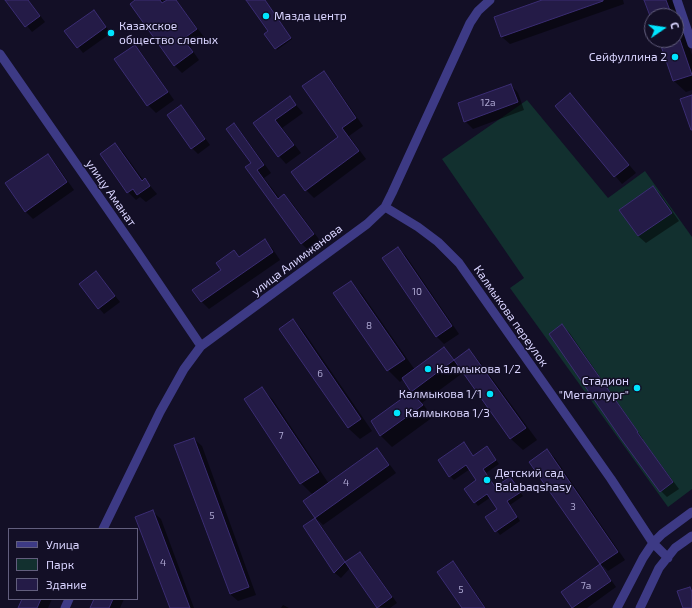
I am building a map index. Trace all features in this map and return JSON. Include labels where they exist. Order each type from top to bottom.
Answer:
[{"type":"street","name":"улица Алимжанова","points":[[103,528],[160,412],[184,369],[201,346],[367,224],[384,207],[396,186],[470,23],[478,11],[490,0]]},
{"type":"street","points":[[677,0],[692,44]]},
{"type":"street","name":"улицу Аманат","points":[[0,54],[201,346]]},
{"type":"street","name":"Калмыкова переулок","points":[[384,207],[418,227],[438,242],[459,263],[612,479],[653,543],[668,558]]},
{"type":"street","points":[[617,608],[643,558],[653,543],[662,534],[692,512]]},
{"type":"street","points":[[640,608],[659,568],[675,548],[692,536]]},
{"type":"green space","name":"Стадион \"Металлург\"","points":[[527,100],[608,198],[645,171],[692,237],[692,489],[668,507],[510,288],[524,278],[442,159]]},
{"type":"building","points":[[5,0],[28,0],[40,16],[25,27]]},
{"type":"building","points":[[135,0],[160,0],[162,3],[167,0],[176,0],[197,29],[183,39],[193,52],[174,66],[130,4]]},
{"type":"building","name":"Мазда центр","points":[[246,0],[265,0],[291,38],[275,49],[264,34],[268,31]]},
{"type":"building","points":[[542,0],[603,1],[501,37],[494,17]]},
{"type":"building","points":[[644,0],[666,0],[669,8],[647,8]]},
{"type":"building","points":[[94,10],[106,27],[77,48],[64,31]]},
{"type":"building","points":[[135,45],[168,92],[147,106],[114,59]]},
{"type":"building","name":"Сейфуллина 2","points":[[662,48],[683,48],[692,75],[673,81]]},
{"type":"building","points":[[324,71],[356,118],[342,128],[359,151],[305,191],[291,172],[338,137],[302,86]]},
{"type":"building","points":[[511,84],[518,102],[464,122],[458,103]]},
{"type":"building","points":[[570,93],[629,165],[614,177],[555,106]]},
{"type":"building","points":[[692,95],[692,130],[691,130],[680,99]]},
{"type":"building","points":[[290,96],[296,105],[275,120],[294,145],[278,157],[253,123]]},
{"type":"building","points":[[181,105],[205,139],[191,149],[167,115]]},
{"type":"building","points":[[234,123],[264,165],[257,170],[278,199],[284,194],[314,234],[301,244],[245,167],[251,163],[226,129]]},
{"type":"building","points":[[115,143],[142,181],[145,178],[150,186],[137,195],[133,189],[127,193],[100,154]]},
{"type":"building","points":[[48,154],[67,182],[25,212],[5,183]]},
{"type":"building","points":[[653,186],[672,213],[638,236],[619,210]]},
{"type":"building","points":[[265,239],[273,252],[201,302],[192,290],[221,270],[216,263],[234,250],[239,257]]},
{"type":"building","points":[[398,247],[452,326],[436,337],[382,258]]},
{"type":"building","points":[[96,271],[115,296],[98,309],[79,284]]},
{"type":"building","points":[[351,281],[405,359],[387,371],[333,293]]},
{"type":"building","points":[[293,319],[361,419],[348,428],[279,329]]},
{"type":"building","points":[[562,324],[673,482],[660,492],[622,440],[549,334]]},
{"type":"building","name":"Калмыкова 1/2","points":[[444,347],[454,360],[411,392],[402,378]]},
{"type":"building","name":"Калмыкова 1/1","points":[[469,349],[526,428],[510,439],[454,360]]},
{"type":"building","points":[[262,387],[319,472],[300,484],[244,399]]},
{"type":"building","name":"Калмыкова 1/3","points":[[411,392],[423,405],[380,436],[371,421]]},
{"type":"building","points":[[194,438],[249,587],[230,594],[174,445]]},
{"type":"building","points":[[464,442],[473,456],[487,446],[496,460],[483,469],[495,487],[510,477],[521,492],[507,501],[517,517],[495,532],[485,517],[497,509],[487,494],[474,503],[464,489],[476,480],[466,465],[449,477],[438,460]]},
{"type":"building","points":[[377,448],[389,465],[315,518],[303,501]]},
{"type":"building","points":[[547,449],[618,552],[600,564],[529,462]]},
{"type":"building","points":[[153,510],[190,608],[170,608],[135,517]]},
{"type":"building","points":[[315,518],[345,562],[334,573],[303,526]]},
{"type":"building","points":[[360,552],[392,597],[377,608],[345,562]]},
{"type":"building","points":[[453,561],[485,608],[462,608],[437,572]]},
{"type":"building","points":[[600,564],[611,581],[572,608],[561,592]]},
{"type":"building","points":[[690,587],[692,592],[692,608],[683,608],[677,591]]},
{"type":"building","points":[[22,600],[41,600],[37,608],[18,608]]},
{"type":"building","points":[[94,600],[113,600],[109,608],[90,608]]},
{"type":"place","name":"Мазда центр","points":[[266,16]]},
{"type":"place","name":"Казахское общество слепых","points":[[111,33]]},
{"type":"place","name":"Сейфуллина 2","points":[[675,57]]},
{"type":"place","name":"Калмыкова 1/2","points":[[428,369]]},
{"type":"place","name":"Стадион \"Металлург\"","points":[[637,388]]},
{"type":"place","name":"Калмыкова 1/1","points":[[490,394]]},
{"type":"place","name":"Калмыкова 1/3","points":[[397,413]]},
{"type":"place","name":"Детский сад Balabaqshasy","points":[[487,480]]}]
